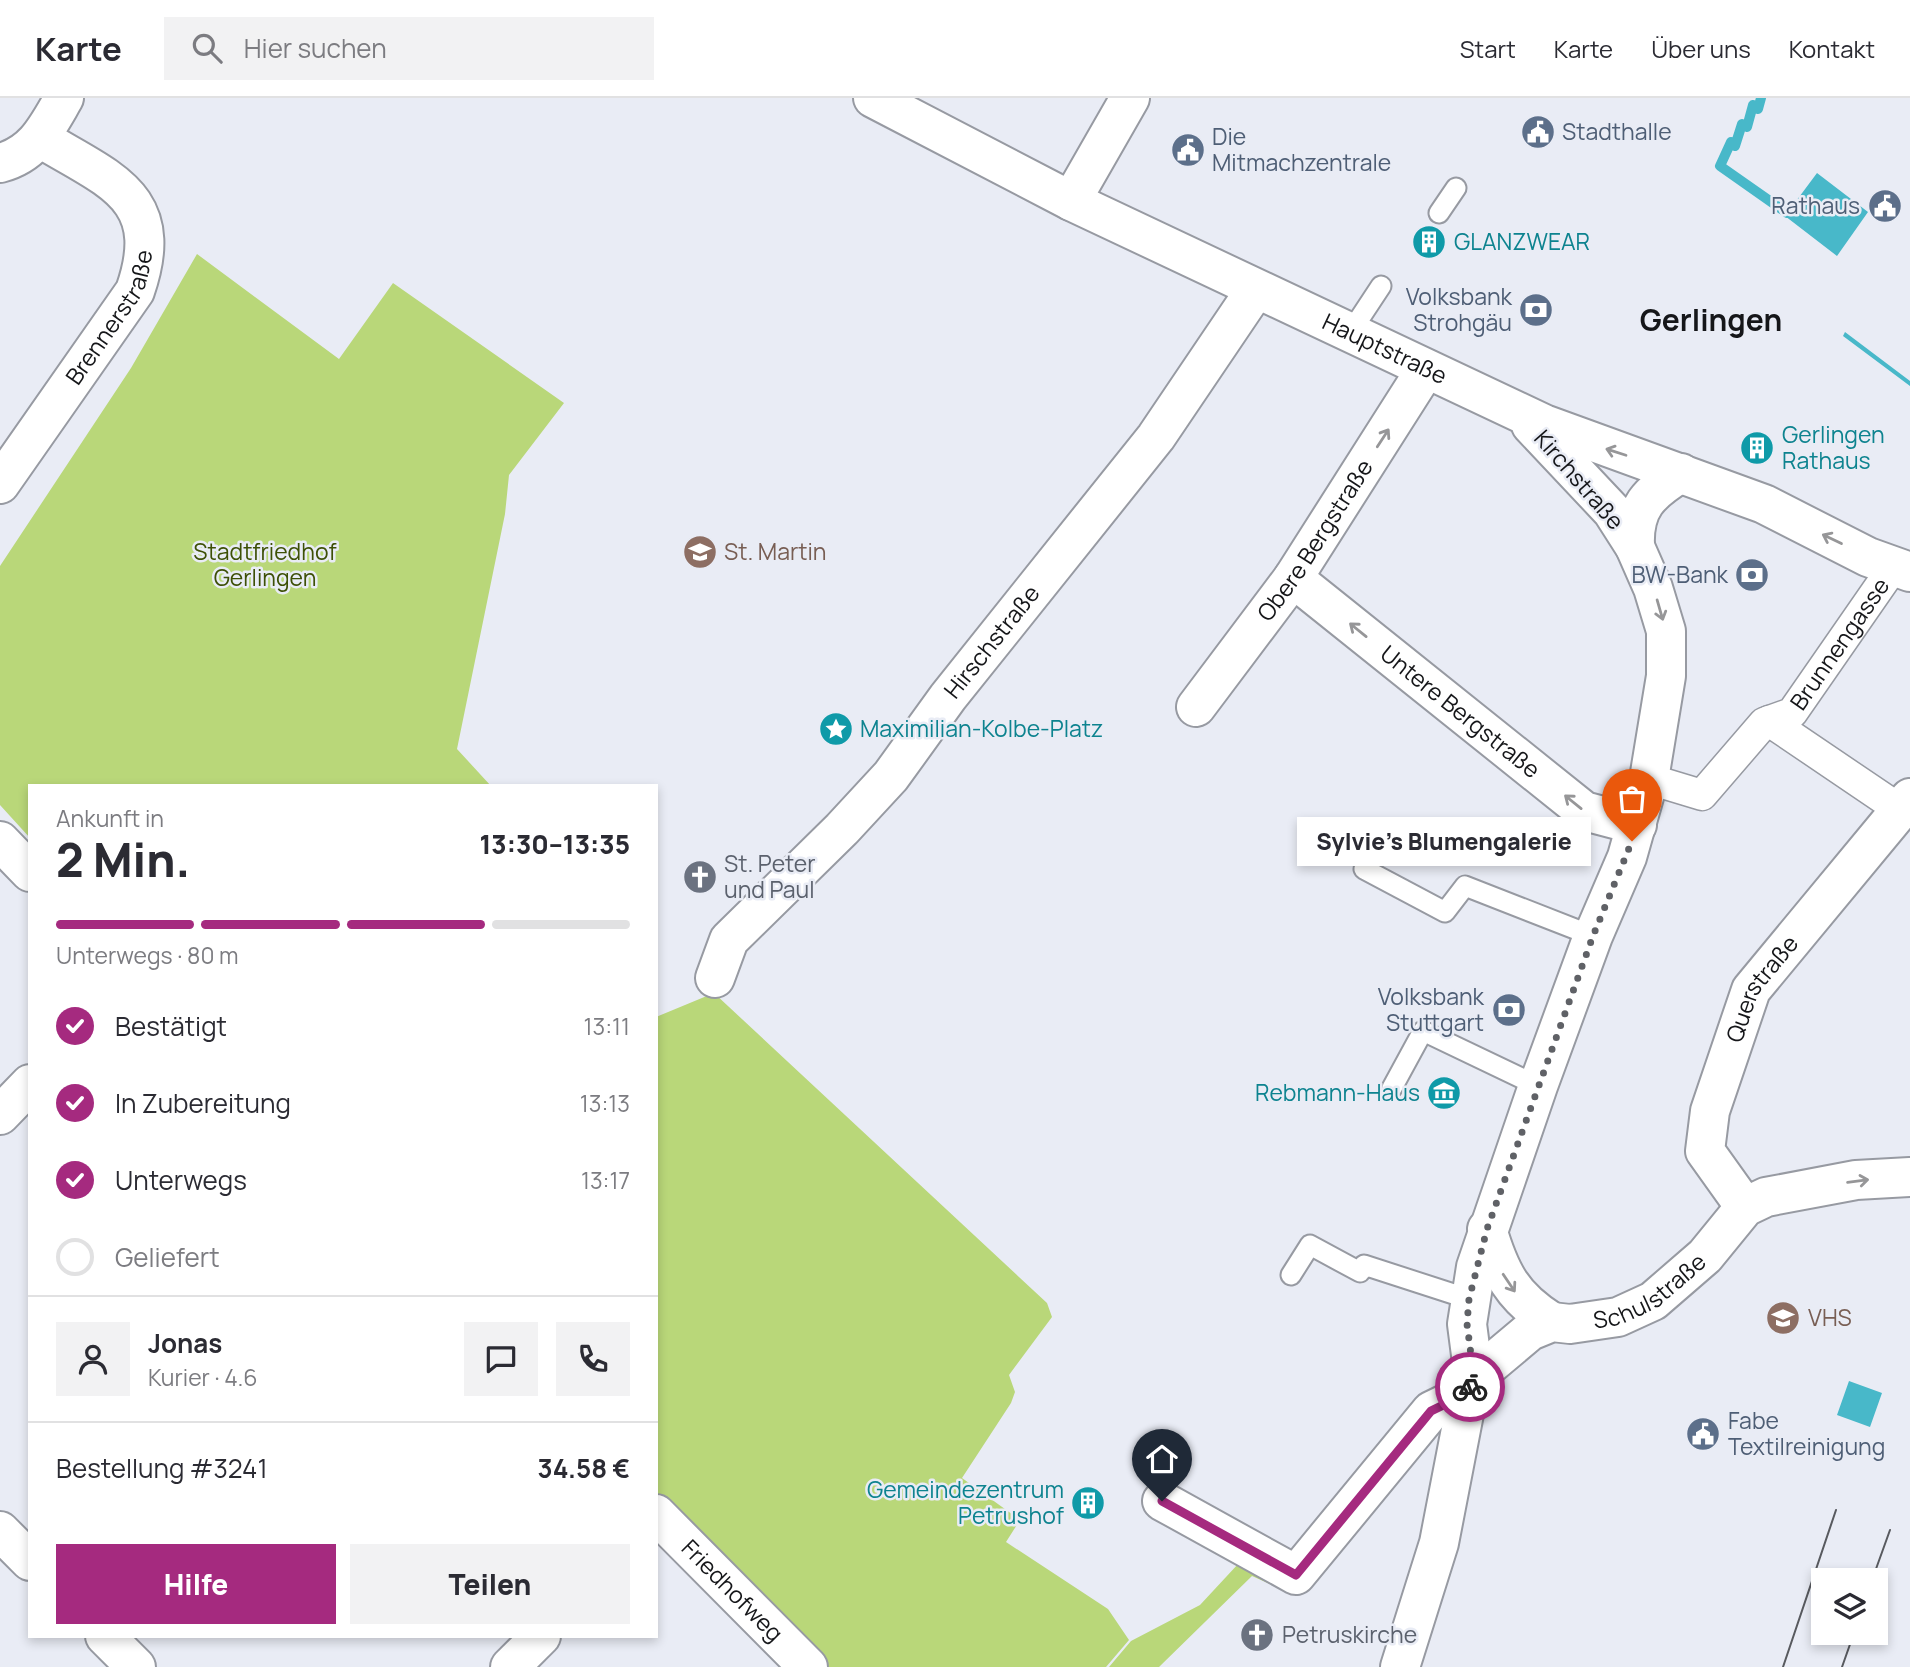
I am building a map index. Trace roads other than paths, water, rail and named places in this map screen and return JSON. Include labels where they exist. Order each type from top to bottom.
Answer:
[{"type":"street","points":[[0,163],[27,152],[40,138],[64,98]]},
{"type":"street","name":"Hauptstraße","points":[[873,98],[1070,201],[1517,411],[1609,450],[1681,472],[1764,504],[1868,557],[1902,569]]},
{"type":"street","points":[[1070,201],[1130,98]]},
{"type":"street","name":"Brennerstraße","points":[[0,484],[135,291],[146,261],[144,228],[138,208],[125,190],[40,138]]},
{"type":"street","name":"Hirschstraße","points":[[715,978],[729,940],[842,829],[891,776],[948,697],[1156,437],[1256,289]]},
{"type":"street","name":"Obere Bergstraße","points":[[1196,707],[1293,578],[1426,369]]},
{"type":"street","name":"Kirchstraße","points":[[1400,1667],[1439,1543],[1471,1385],[1467,1324],[1469,1299],[1487,1229],[1593,936],[1627,857],[1648,779],[1667,676],[1666,631],[1654,588],[1635,547],[1612,511],[1517,411]]},
{"type":"street","points":[[1635,547],[1634,524],[1645,501],[1681,472]]},
{"type":"street","name":"Brunnengasse","points":[[1648,779],[1702,795],[1769,721],[1792,713],[1902,569]]},
{"type":"street","name":"Untere Bergstraße","points":[[1293,578],[1584,811],[1637,825]]},
{"type":"street","points":[[1769,721],[1905,803]]},
{"type":"street","name":"Querstraße","points":[[1745,1207],[1705,1151],[1710,1111],[1751,990],[1905,803]]},
{"type":"street","points":[[0,841],[28,870]]},
{"type":"street","points":[[0,1115],[28,1086]]},
{"type":"street","points":[[1745,1207],[1766,1197],[1815,1192],[1856,1180],[1910,1177]]},
{"type":"street","name":"Schulstraße","points":[[1162,1501],[1296,1575],[1431,1411],[1471,1385],[1511,1345],[1530,1331],[1552,1322],[1570,1324],[1618,1317],[1653,1301],[1705,1256],[1745,1207]]},
{"type":"street","points":[[1487,1229],[1497,1265],[1528,1307],[1552,1322]]},
{"type":"street","name":"Friedhofweg","points":[[658,1518],[808,1667]]},
{"type":"street","points":[[0,1531],[28,1559]]},
{"type":"street","points":[[107,1638],[136,1667]]},
{"type":"street","points":[[510,1667],[539,1638]]},
{"type":"lane","points":[[1439,213],[1456,188]]},
{"type":"lane","points":[[1352,334],[1383,288]]},
{"type":"lane","points":[[1364,869],[1445,912],[1465,886],[1593,936]]},
{"type":"lane","points":[[1392,1088],[1423,1031],[1538,1086]]},
{"type":"lane","points":[[1291,1275],[1310,1245],[1360,1272],[1364,1265],[1469,1299]]},
{"type":"water","points":[[1817,173],[1868,212],[1837,256],[1785,216]]},
{"type":"water","points":[[1845,332],[1910,381],[1910,386],[1843,336]]},
{"type":"water","points":[[1849,1381],[1882,1393],[1870,1427],[1837,1415]]},
{"type":"waterway","points":[[1761,98],[1758,109],[1753,105],[1747,127],[1742,124],[1735,146],[1731,142],[1720,166],[1787,213]]},
{"type":"tram line","points":[[1783,1667],[1836,1510]]},
{"type":"tram line","points":[[1876,1568],[1890,1530]]},
{"type":"tram line","points":[[1842,1667],[1850,1645]]},
{"type":"place","name":"Stadthalle","points":[[1538,132]]},
{"type":"place","name":"Die Mitmachzentrale","points":[[1188,150]]},
{"type":"place","name":"Rathaus","points":[[1885,206]]},
{"type":"place","name":"GLANZWEAR","points":[[1429,242]]},
{"type":"place","name":"Volksbank Strohgäu","points":[[1536,310]]},
{"type":"place","name":"Gerlingen Rathaus","points":[[1757,448]]},
{"type":"place","name":"St. Martin","points":[[700,552]]},
{"type":"place","name":"BW-Bank","points":[[1752,575]]},
{"type":"place","name":"Maximilian-Kolbe-Platz","points":[[836,729]]},
{"type":"place","name":"Sylvie's Blumengalerie","points":[[1632,841]]},
{"type":"place","name":"St. Peter und Paul","points":[[700,877]]},
{"type":"place","name":"Volksbank Stuttgart","points":[[1509,1010]]},
{"type":"place","name":"Rebmann-Haus","points":[[1444,1093]]},
{"type":"place","name":"VHS","points":[[1783,1318]]},
{"type":"place","name":"Fabe Textilreinigung","points":[[1703,1434]]},
{"type":"place","name":"Gemeindezentrum Petrushof","points":[[1088,1503]]},
{"type":"place","name":"Petruskirche","points":[[1257,1635]]},
{"type":"district","name":"Gerlingen","points":[[1711,321]]},
{"type":"park label","name":"Stadtfriedhof Gerlingen","points":[[265,565]]}]
